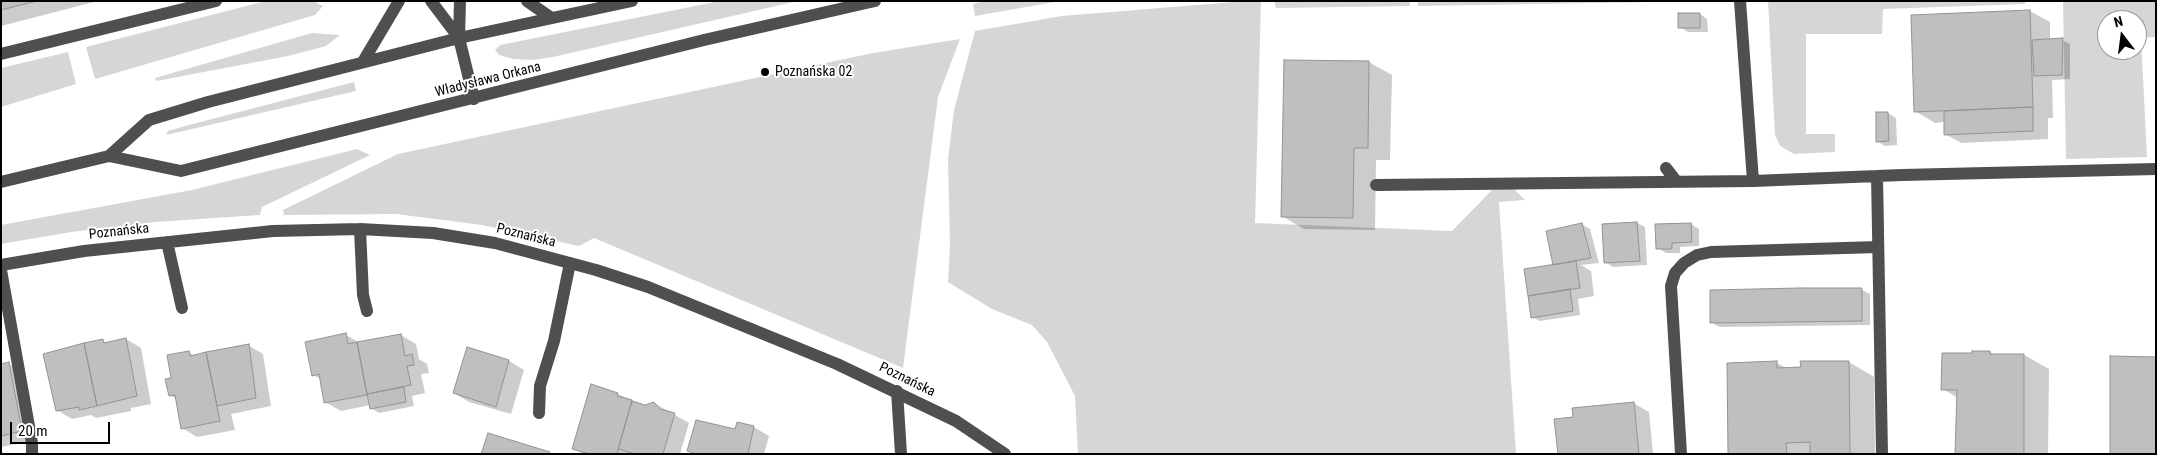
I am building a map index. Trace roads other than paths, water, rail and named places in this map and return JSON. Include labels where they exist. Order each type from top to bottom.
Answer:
[{"type":"street","points":[[1,54],[216,1]]},
{"type":"street","points":[[364,60],[399,1]]},
{"type":"street","points":[[431,1],[459,38]]},
{"type":"street","points":[[460,1],[459,38],[474,99]]},
{"type":"street","points":[[527,1],[550,17]]},
{"type":"street","name":"Władysława Orkana","points":[[109,156],[149,120],[208,102],[364,60],[550,17],[632,1]]},
{"type":"street","name":"Władysława Orkana","points":[[1,182],[109,156],[181,171],[704,40],[874,1]]},
{"type":"street","points":[[1740,1],[1753,181]]},
{"type":"street","points":[[1666,168],[1676,181]]},
{"type":"street","points":[[1376,185],[1753,181],[1877,176],[2156,170]]},
{"type":"street","points":[[1877,176],[1882,454]]},
{"type":"street","points":[[360,229],[363,295],[367,311]]},
{"type":"street","name":"Poznańska","points":[[1,265],[84,251],[273,231],[360,229],[442,234],[495,243],[570,263],[648,287],[898,391],[956,421],[1005,454]]},
{"type":"street","points":[[167,242],[182,308]]},
{"type":"street","points":[[1680,454],[1671,286],[1675,273],[1684,263],[1697,255],[1711,252],[1878,247]]},
{"type":"street","points":[[538,413],[540,386],[554,341],[570,263]]},
{"type":"street","points":[[2,277],[32,443],[32,454]]},
{"type":"street","points":[[898,391],[901,454]]},
{"type":"place","name":"Poznańska 02","points":[[765,72]]}]
